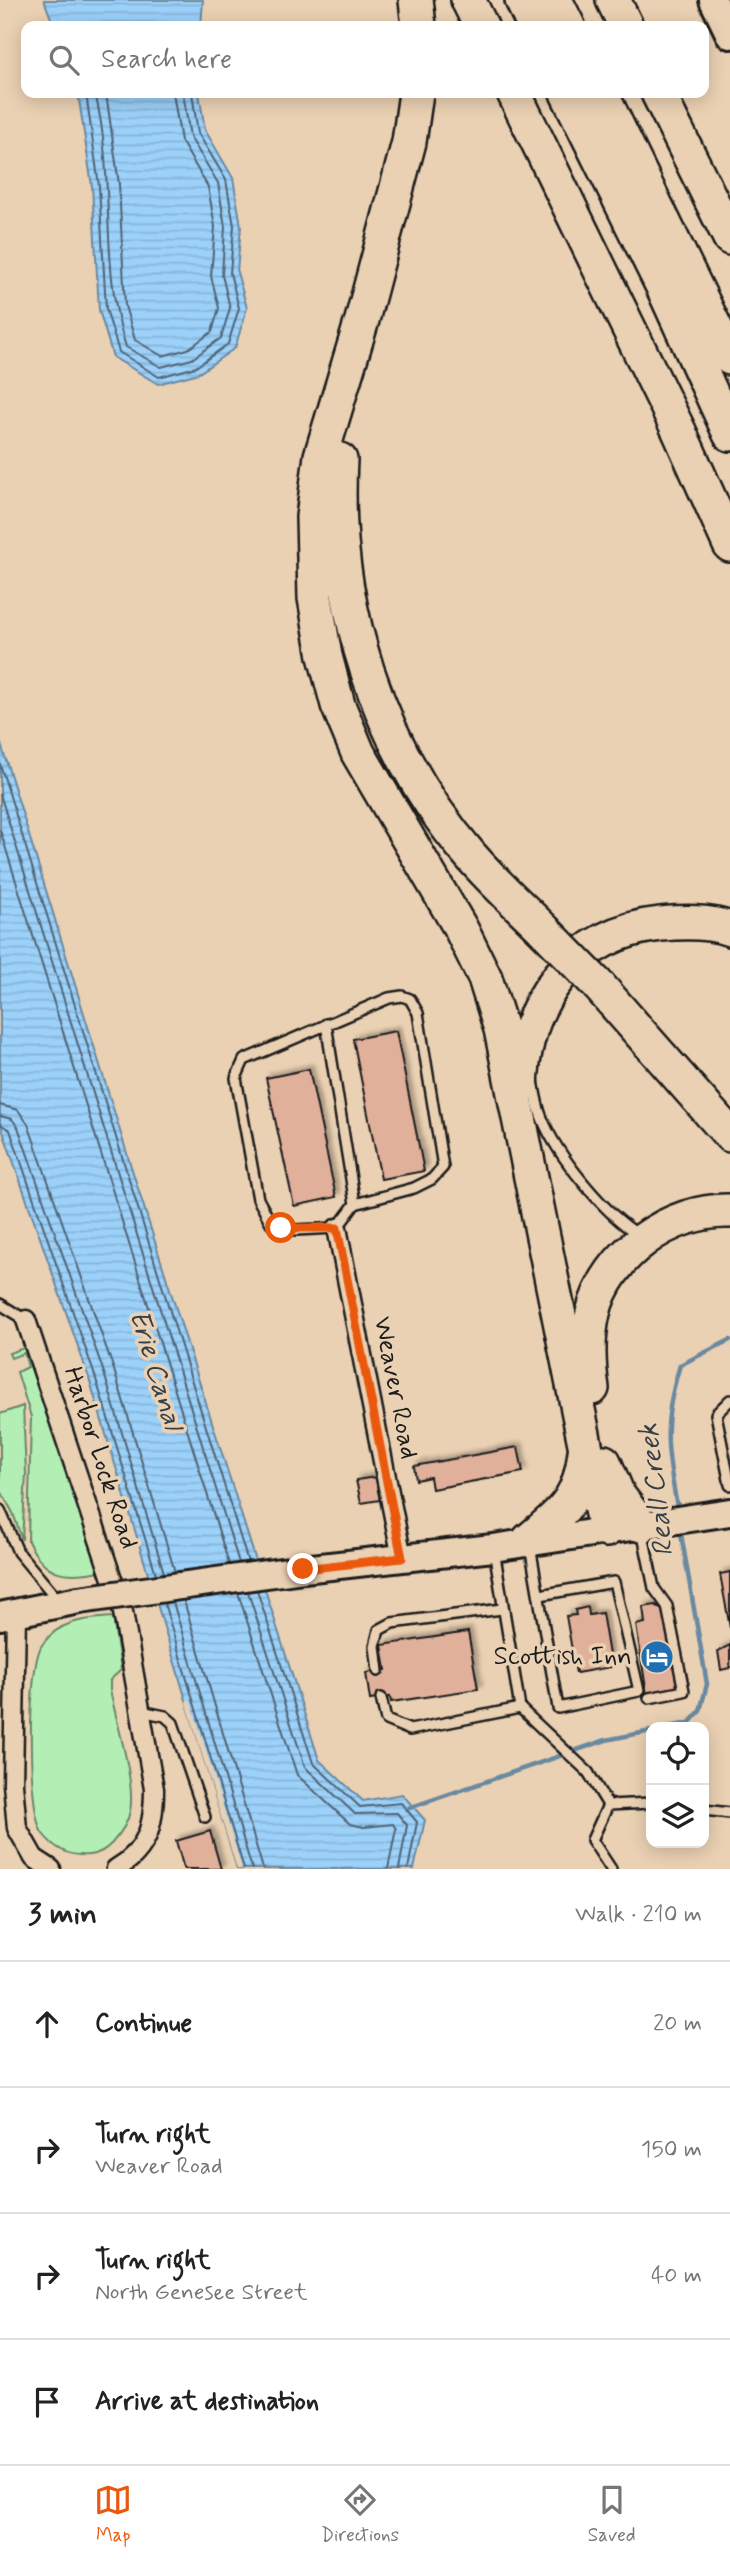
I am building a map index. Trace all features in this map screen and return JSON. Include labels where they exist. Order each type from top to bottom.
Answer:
[{"type":"highway","points":[[416,0],[418,21]]},
{"type":"highway","points":[[468,0],[478,21]]},
{"type":"highway","points":[[522,0],[532,21]]},
{"type":"highway","points":[[555,0],[566,21]]},
{"type":"highway","points":[[612,0],[622,21]]},
{"type":"highway","points":[[415,98],[409,142],[348,371],[321,456],[313,517],[315,598],[325,656],[338,705],[358,753],[461,929],[485,978],[501,1029],[586,1450],[606,1530]]},
{"type":"highway","points":[[516,98],[679,430],[730,545]]},
{"type":"highway","points":[[569,98],[662,285],[730,434]]},
{"type":"highway","points":[[603,98],[730,358]]},
{"type":"highway","points":[[660,98],[730,238]]},
{"type":"highway","points":[[348,371],[338,500],[345,586],[370,682],[401,751],[433,805],[470,855],[599,986],[730,1135]]},
{"type":"highway","points":[[520,1126],[526,1046],[541,1002],[555,980],[583,952],[641,926],[684,921],[730,929]]},
{"type":"highway","points":[[651,1524],[618,1495],[606,1468],[596,1427],[587,1349],[593,1310],[607,1280],[645,1239],[668,1224],[692,1216],[730,1211]]},
{"type":"highway","points":[[529,1540],[571,1500],[582,1480],[586,1450]]},
{"type":"main road","points":[[713,0],[730,35]]},
{"type":"main road","points":[[8,1614],[70,1602],[303,1569],[493,1548],[529,1540],[718,1513]]},
{"type":"street","name":"Weaver Road","points":[[337,1228],[402,1558]]},
{"type":"street","name":"Harbor Lock Road","points":[[26,1320],[122,1612],[154,1789],[154,1817],[146,1842],[133,1859],[116,1869]]},
{"type":"street","points":[[8,1614],[13,1784],[17,1828],[34,1858],[51,1869]]},
{"type":"lane","points":[[389,998],[410,999],[418,1013],[443,1167],[432,1179],[384,1198],[355,1204],[337,1228],[281,1228],[264,1214],[258,1199],[236,1078],[244,1060],[257,1052],[389,998]]},
{"type":"lane","points":[[541,1002],[534,1039],[533,1082],[542,1118],[560,1150],[612,1214],[645,1239]]},
{"type":"lane","points":[[326,1024],[355,1204]]},
{"type":"lane","points":[[0,1304],[26,1320]]},
{"type":"lane","points":[[730,1400],[716,1414],[730,1485]]},
{"type":"lane","points":[[0,1510],[18,1552],[70,1602]]},
{"type":"lane","points":[[649,1698],[684,1691],[667,1605],[654,1588],[651,1524]]},
{"type":"lane","points":[[529,1540],[558,1708],[639,1691],[614,1583],[540,1595]]},
{"type":"lane","points":[[493,1548],[520,1708],[588,1772],[608,1805]]},
{"type":"lane","points":[[378,1671],[375,1646],[379,1630],[392,1623],[502,1609]]},
{"type":"lane","points":[[381,1698],[386,1720],[410,1730],[520,1708]]},
{"type":"lane","points":[[140,1711],[165,1716],[173,1723],[205,1817]]},
{"type":"lane","points":[[608,1805],[646,1803]]},
{"type":"lane","points":[[608,1805],[592,1840],[611,1869]]},
{"type":"lane","points":[[709,1811],[730,1813]]},
{"type":"green space","points":[[24,1348],[37,1375],[102,1571],[68,1574],[50,1569],[28,1541],[31,1417],[17,1372],[28,1367],[24,1353],[11,1358],[9,1353]]},
{"type":"green space","points":[[23,1406],[26,1474],[22,1540],[13,1513],[0,1489],[0,1414]]},
{"type":"green space","points":[[113,1617],[121,1670],[110,1680],[110,1690],[128,1768],[130,1811],[123,1828],[107,1848],[99,1853],[76,1855],[53,1844],[43,1834],[38,1821],[31,1740],[37,1659],[42,1645],[56,1630],[74,1622]]},
{"type":"water","points":[[44,0],[203,0],[201,21],[52,21]]},
{"type":"water","points":[[79,98],[200,98],[205,130],[233,178],[241,226],[237,272],[247,308],[235,348],[199,373],[158,384],[113,357],[99,310],[92,186]]},
{"type":"water","name":"Erie Canal","points":[[0,741],[319,1760],[363,1801],[402,1794],[425,1820],[414,1869],[237,1869],[89,1378],[0,1123]]},
{"type":"pier","points":[[190,1699],[242,1869],[237,1869],[221,1817],[186,1701]]},
{"type":"building","points":[[396,1031],[424,1171],[381,1179],[353,1039]]},
{"type":"building","points":[[309,1069],[336,1197],[294,1206],[266,1078]]},
{"type":"building","points":[[518,1447],[523,1472],[432,1489],[430,1477],[416,1480],[414,1466]]},
{"type":"building","points":[[376,1477],[380,1500],[361,1503],[356,1480]]},
{"type":"building","points":[[730,1572],[730,1628],[720,1574]]},
{"type":"building","name":"Scottish Inn","points":[[656,1605],[665,1613],[680,1689],[647,1695],[636,1625],[645,1623],[643,1607]]},
{"type":"building","points":[[588,1607],[589,1615],[602,1613],[611,1667],[576,1673],[566,1616],[576,1615],[575,1610]]},
{"type":"building","points":[[468,1632],[478,1689],[391,1702],[390,1697],[370,1700],[366,1673],[386,1670],[382,1645]]},
{"type":"building","points":[[730,1645],[730,1668],[721,1670],[718,1651]]},
{"type":"building","points":[[210,1831],[221,1869],[184,1869],[176,1841]]},
{"type":"waterway","name":"Reall Creek","points":[[678,1512],[669,1455],[668,1422],[680,1365],[730,1340]]},
{"type":"waterway","name":"Reall Creek","points":[[680,1528],[707,1684],[700,1711],[690,1722]]},
{"type":"waterway","name":"Reall Creek","points":[[409,1808],[606,1740],[646,1732]]},
{"type":"place","name":"Scottish Inn","points":[[657,1657]]},
{"type":"route","points":[[281,1228],[337,1228],[402,1558],[303,1569]]}]
